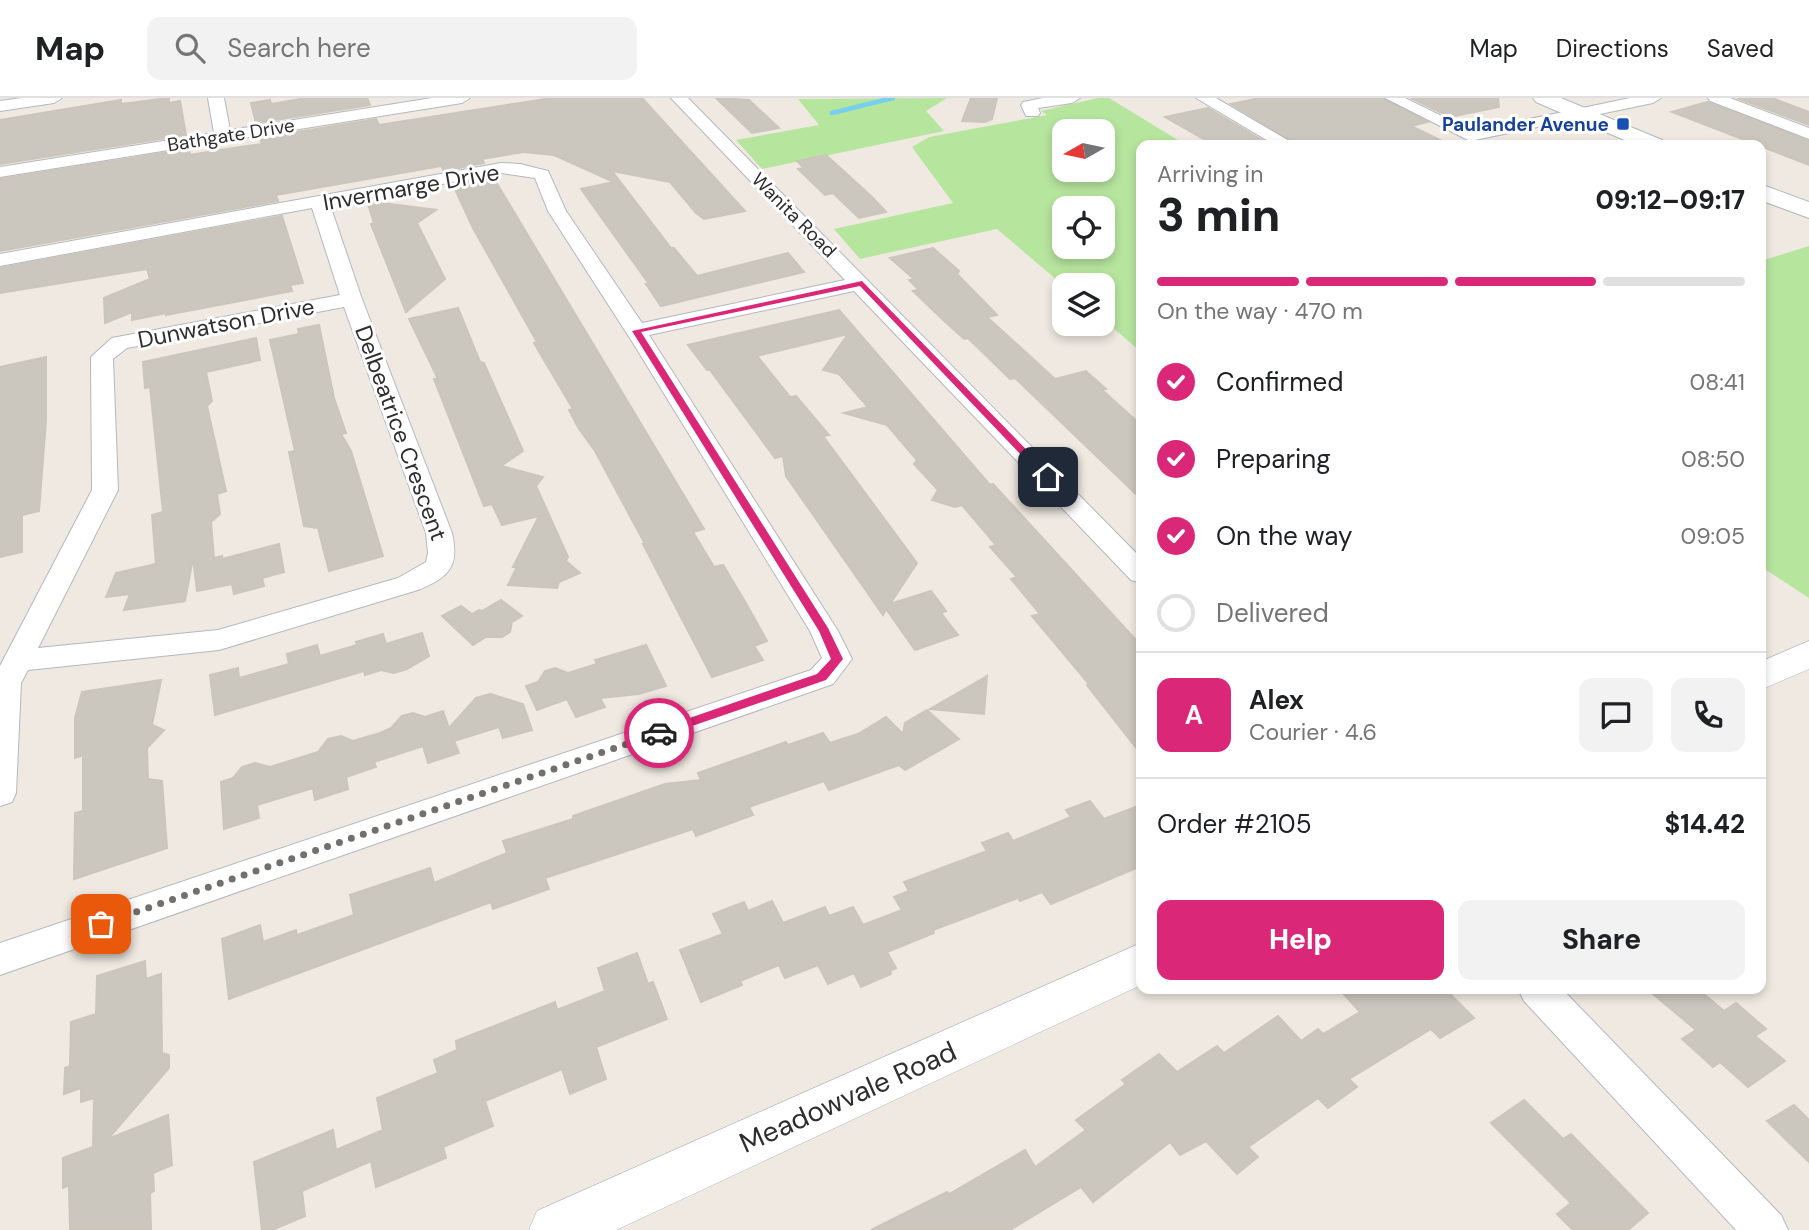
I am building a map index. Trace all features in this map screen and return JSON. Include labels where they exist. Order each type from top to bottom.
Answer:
[{"type":"main road","points":[[1543,98],[1642,140]]},
{"type":"main road","points":[[1766,193],[1809,211]]},
{"type":"street","points":[[0,106],[54,98]]},
{"type":"street","points":[[216,98],[223,136]]},
{"type":"street","name":"Bathgate Drive","points":[[0,172],[223,136],[406,102],[462,98]]},
{"type":"street","name":"Wanita Road","points":[[679,98],[862,283],[1136,569]]},
{"type":"street","points":[[1032,113],[1029,105],[1072,98]]},
{"type":"street","points":[[1204,98],[1278,140]]},
{"type":"street","points":[[1392,98],[1480,140]]},
{"type":"street","points":[[1470,135],[1653,98]]},
{"type":"street","points":[[1716,98],[1809,134]]},
{"type":"street","name":"Invermarge Drive","points":[[0,260],[501,168],[520,169],[542,175],[557,211],[636,331],[824,631],[837,659],[821,677],[0,959]]},
{"type":"street","name":"Delbeatrice Crescent","points":[[16,661],[219,640],[408,584],[428,576],[438,568],[444,551],[439,533],[352,299],[320,203]]},
{"type":"street","points":[[636,331],[862,283]]},
{"type":"street","name":"Dunwatson Drive","points":[[0,793],[6,683],[105,490],[102,357],[121,343],[352,299]]},
{"type":"street","points":[[1766,674],[1809,654]]},
{"type":"street","name":"Meadowvale Road","points":[[556,1230],[1136,965]]},
{"type":"street","points":[[1542,994],[1766,1230]]},
{"type":"green space","points":[[947,98],[926,111],[944,131],[762,169],[736,140],[819,125],[798,99]]},
{"type":"green space","points":[[1109,98],[1178,140],[1136,140],[1136,348],[1115,329],[1115,273],[1052,273],[1052,276],[997,229],[860,259],[834,229],[953,203],[912,147],[929,137],[1047,115],[1041,111]]},
{"type":"green space","points":[[1809,246],[1809,598],[1766,570],[1766,259]]},
{"type":"building","points":[[169,98],[169,103],[180,101],[186,135],[0,164],[0,120],[121,100],[121,104]]},
{"type":"building","points":[[307,98],[367,98],[370,105],[256,123],[251,103],[270,100],[271,104]]},
{"type":"building","points":[[552,98],[642,98],[745,211],[704,219],[670,182],[612,171],[671,248],[674,248],[697,276],[788,253],[804,272],[661,306],[646,284],[649,284],[581,189],[614,182],[554,155],[523,152],[482,159],[484,163],[444,171],[441,166],[276,195],[278,201],[0,251],[0,179],[189,149],[190,155],[262,144],[260,138],[376,119],[379,125]]},
{"type":"building","points":[[716,98],[749,100],[779,128],[752,133]]},
{"type":"building","points":[[971,98],[997,98],[992,119],[985,122],[962,121]]},
{"type":"building","points":[[1260,98],[1383,98],[1428,122],[1411,126],[1440,140],[1290,140],[1231,104]]},
{"type":"building","points":[[1411,98],[1498,98],[1499,107],[1450,117]]},
{"type":"building","points":[[1737,98],[1772,98],[1809,112],[1809,125]]},
{"type":"building","points":[[1707,102],[1809,141],[1809,165],[1766,148],[1766,140],[1744,140],[1672,112]]},
{"type":"building","points":[[1208,108],[1262,140],[1205,140],[1165,117]]},
{"type":"building","points":[[826,155],[886,212],[859,218],[833,193],[825,195],[798,169],[804,168],[797,161]]},
{"type":"building","points":[[493,177],[704,529],[693,532],[714,567],[723,565],[747,605],[767,641],[754,646],[763,660],[712,677],[645,544],[595,451],[579,429],[569,410],[573,409],[534,343],[537,342],[473,228],[453,185]]},
{"type":"building","points":[[367,201],[436,210],[417,223],[445,279],[406,312],[371,224],[374,223]]},
{"type":"building","points":[[282,216],[303,283],[290,285],[292,291],[132,320],[132,312],[105,323],[104,298],[150,279],[147,269],[0,293],[0,268]]},
{"type":"building","points":[[933,248],[959,271],[957,274],[997,315],[987,317],[1055,379],[1086,371],[1106,389],[1102,390],[1136,421],[1136,494],[1015,378],[1010,379],[968,338],[964,339],[940,317],[913,291],[919,290],[909,280],[914,279],[890,258]]},
{"type":"building","points":[[458,308],[480,362],[484,363],[523,451],[501,466],[543,477],[536,486],[568,557],[566,561],[580,573],[559,582],[557,588],[508,585],[517,567],[513,567],[539,516],[502,525],[492,504],[484,506],[434,379],[438,379],[409,319]]},
{"type":"building","points":[[839,310],[990,485],[993,484],[1136,640],[1136,748],[1087,685],[1089,684],[1032,616],[1040,614],[1011,579],[1017,577],[990,547],[996,545],[962,505],[955,507],[932,500],[938,490],[914,464],[917,460],[887,425],[844,413],[868,407],[839,374],[823,370],[848,334],[757,356],[790,397],[796,396],[829,435],[823,436],[917,563],[890,604],[931,591],[946,611],[941,613],[958,635],[915,650],[886,609],[883,615],[786,476],[783,456],[775,458],[710,370],[707,370],[688,345]]},
{"type":"building","points":[[319,325],[334,398],[346,433],[341,434],[351,451],[383,556],[329,571],[318,528],[304,526],[289,452],[295,451],[270,340],[299,334],[298,329]]},
{"type":"building","points":[[256,338],[260,360],[206,372],[212,401],[207,406],[226,491],[217,494],[220,514],[211,522],[214,558],[222,556],[222,559],[279,544],[284,572],[262,578],[264,586],[234,594],[232,584],[197,591],[193,558],[185,601],[124,610],[130,594],[106,597],[116,573],[156,564],[152,515],[163,512],[150,387],[145,388],[143,362]]},
{"type":"building","points":[[46,357],[46,420],[39,511],[22,515],[22,552],[0,557],[0,367]]},
{"type":"building","points":[[501,600],[522,616],[512,622],[510,632],[502,637],[486,637],[473,645],[442,616],[461,606],[472,614]]},
{"type":"building","points":[[422,633],[429,656],[407,669],[394,673],[381,670],[365,675],[364,671],[215,715],[210,675],[238,668],[239,678],[289,664],[287,654],[317,645],[320,656],[383,634],[386,644]]},
{"type":"building","points":[[646,645],[666,686],[639,694],[600,698],[605,707],[576,717],[567,699],[537,710],[526,686],[538,682],[545,671],[555,668],[568,673],[597,664],[595,660]]},
{"type":"building","points":[[987,676],[984,714],[930,709]]},
{"type":"building","points":[[161,680],[152,725],[164,730],[147,748],[148,779],[162,781],[167,848],[74,879],[75,813],[83,811],[83,755],[75,758],[75,718],[82,692]]},
{"type":"building","points":[[490,694],[523,704],[532,730],[503,738],[499,727],[454,741],[459,753],[428,763],[423,746],[374,762],[376,767],[346,777],[348,789],[315,800],[313,788],[257,805],[259,818],[224,829],[221,782],[233,778],[242,767],[255,763],[270,767],[318,752],[328,739],[341,736],[353,741],[380,733],[391,728],[402,716],[413,713],[425,717],[443,711],[449,728],[476,698]]},
{"type":"building","points":[[927,710],[959,739],[905,770],[899,765],[829,790],[824,781],[749,807],[753,815],[696,836],[693,829],[545,878],[549,889],[493,909],[491,902],[229,999],[222,939],[260,925],[263,942],[296,930],[297,935],[354,915],[350,895],[430,868],[434,883],[507,853],[503,841],[573,819],[573,816],[665,784],[701,780],[698,773],[786,742],[788,745],[823,733],[830,743],[858,734],[886,717],[903,734],[905,723]]},
{"type":"building","points":[[1090,801],[1104,819],[1136,807],[1136,868],[1051,904],[1042,892],[1020,901],[1018,898],[933,930],[934,933],[887,952],[896,968],[890,971],[891,974],[861,987],[854,973],[828,984],[818,965],[785,978],[779,965],[740,981],[742,985],[701,1002],[680,950],[723,934],[713,914],[744,902],[748,911],[772,901],[783,923],[825,907],[829,916],[853,907],[863,925],[902,910],[894,897],[909,891],[904,882],[987,851],[982,843],[1008,833],[1013,841],[1071,817],[1066,810]]},
{"type":"building","points":[[637,953],[648,984],[653,982],[667,1019],[596,1047],[606,1079],[570,1094],[562,1069],[485,1101],[493,1126],[443,1147],[446,1158],[376,1187],[371,1161],[302,1191],[305,1216],[272,1230],[262,1230],[254,1162],[333,1130],[336,1150],[383,1130],[377,1098],[438,1073],[434,1060],[457,1050],[456,1041],[555,1002],[557,1010],[605,991],[598,968]]},
{"type":"building","points":[[145,961],[146,979],[161,974],[162,1053],[169,1055],[169,1068],[108,1139],[168,1115],[172,1165],[153,1173],[154,1191],[150,1193],[151,1230],[70,1230],[69,1185],[63,1188],[63,1158],[93,1147],[94,1098],[81,1102],[81,1088],[64,1094],[65,1068],[70,1066],[71,1022],[96,1014],[97,976]]},
{"type":"building","points":[[1344,994],[1450,994],[1474,1018],[1440,1038],[1431,1029],[1349,1079],[1357,1087],[1328,1108],[1318,1098],[1248,1147],[1258,1157],[1237,1174],[1206,1141],[1180,1155],[1170,1142],[1093,1202],[1081,1187],[1010,1230],[871,1230],[947,1192],[949,1194],[1025,1150],[1035,1167],[1086,1130],[1076,1120],[1126,1084],[1122,1080],[1159,1054],[1177,1072],[1217,1046],[1224,1053],[1278,1016],[1301,1041],[1318,1029],[1323,1034],[1360,1012]]},
{"type":"building","points":[[1653,994],[1704,994],[1724,1011],[1736,1003],[1766,1029],[1755,1036],[1785,1061],[1748,1087],[1720,1062],[1713,1067],[1682,1039],[1696,1030]]},
{"type":"building","points":[[1524,1100],[1563,1139],[1571,1134],[1648,1213],[1628,1230],[1573,1230],[1557,1214],[1571,1203],[1491,1123]]},
{"type":"building","points":[[1794,1105],[1809,1120],[1809,1162],[1767,1121]]},
{"type":"waterway","points":[[832,113],[893,98]]},
{"type":"way so far","points":[[101,924],[659,733]]},
{"type":"place","name":"Paulander Avenue","points":[[1623,124]]},
{"type":"route","points":[[659,733],[821,677],[837,659],[824,631],[636,331],[862,283],[1048,477]]}]
